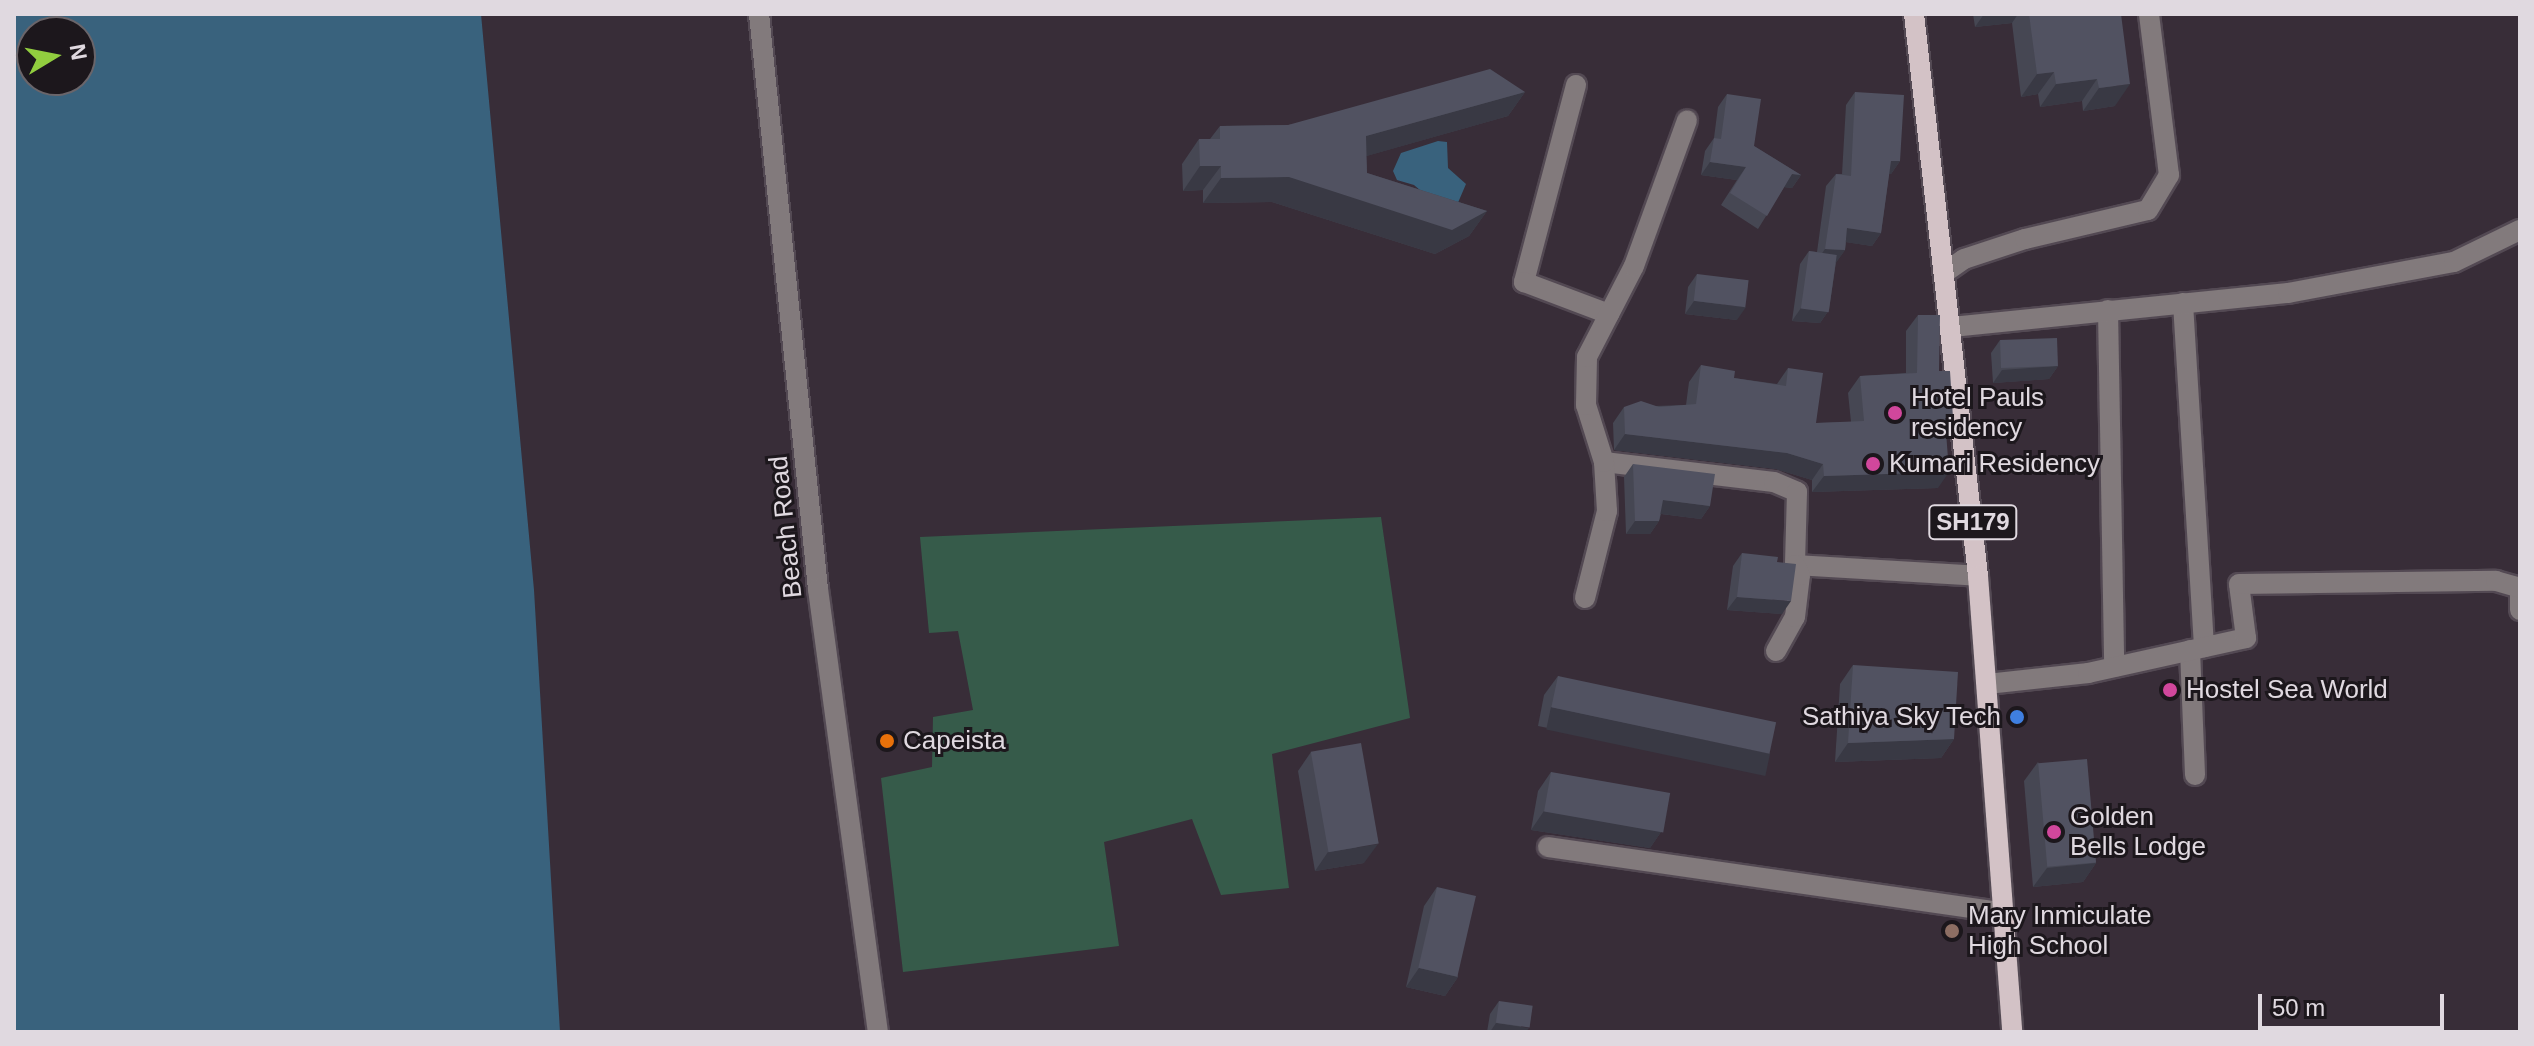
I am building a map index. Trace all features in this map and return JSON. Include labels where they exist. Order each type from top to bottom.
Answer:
[{"type":"main road","name":"SH179","points":[[1914,14],[1978,576],[2012,1032]]},
{"type":"street","name":"Beach Road","points":[[759,14],[818,589],[878,1032]]},
{"type":"street","points":[[1944,273],[1964,259],[2025,239],[2148,210],[2169,175],[2149,14]]},
{"type":"street","points":[[1576,85],[1524,282],[1609,314]]},
{"type":"street","points":[[1585,598],[1607,511],[1604,462],[1586,405],[1587,357],[1634,266],[1687,120]]},
{"type":"street","points":[[1952,327],[2288,293],[2454,262],[2520,230]]},
{"type":"street","points":[[2183,303],[2197,648],[2195,775]]},
{"type":"street","points":[[2108,310],[2114,667]]},
{"type":"street","points":[[1604,462],[1774,482],[1797,492],[1795,565],[1800,575],[1795,617],[1776,651]]},
{"type":"street","points":[[1795,565],[1978,576]]},
{"type":"street","points":[[1987,684],[2114,667],[2246,638],[2239,584],[2496,581],[2520,588],[2520,610]]},
{"type":"street","points":[[1548,847],[2001,912]]},
{"type":"green space","points":[[1381,517],[1410,718],[1272,754],[1289,888],[1221,895],[1192,819],[1104,842],[1119,946],[903,972],[881,778],[932,767],[933,717],[973,710],[958,631],[929,633],[920,537]]},
{"type":"water","points":[[14,14],[481,14],[534,590],[560,1032],[14,1032]]},
{"type":"water","points":[[1438,141],[1447,142],[1448,168],[1466,184],[1457,205],[1441,208],[1414,185],[1397,180],[1393,171],[1401,153]]},
{"type":"building","points":[[2029,14],[2121,14],[2130,84],[2099,88],[2097,79],[2056,84],[2054,72],[2037,74]]},
{"type":"building","points":[[1490,69],[1525,92],[1366,136],[1367,173],[1487,211],[1452,230],[1289,177],[1221,178],[1221,166],[1200,166],[1199,139],[1220,139],[1220,126],[1288,125]]},
{"type":"building","points":[[1855,92],[1904,95],[1900,161],[1891,161],[1881,233],[1847,228],[1845,250],[1825,249],[1836,174],[1851,176]]},
{"type":"building","points":[[1727,94],[1761,99],[1754,146],[1801,175],[1792,174],[1767,216],[1730,193],[1746,167],[1710,162],[1714,138],[1721,139]]},
{"type":"building","points":[[1809,251],[1837,255],[1829,312],[1801,308]]},
{"type":"building","points":[[1697,274],[1749,280],[1745,307],[1694,301]]},
{"type":"building","points":[[1918,315],[1940,315],[1939,371],[1950,371],[1953,418],[1945,418],[1949,472],[1824,476],[1823,464],[1787,453],[1625,434],[1624,407],[1641,401],[1659,407],[1696,404],[1701,365],[1735,371],[1734,378],[1786,386],[1788,368],[1823,373],[1816,423],[1864,421],[1860,376],[1917,373]]},
{"type":"building","points":[[2057,338],[2058,366],[2001,368],[2000,340]]},
{"type":"building","points":[[1633,464],[1715,474],[1710,506],[1663,500],[1659,521],[1635,521]]},
{"type":"building","points":[[1742,553],[1778,557],[1777,562],[1796,564],[1791,601],[1737,597]]},
{"type":"building","points":[[1853,665],[1958,672],[1954,739],[1848,743]]},
{"type":"building","points":[[1558,676],[1776,722],[1769,754],[1551,707]]},
{"type":"building","points":[[1361,743],[1379,843],[1328,852],[1311,752]]},
{"type":"building","points":[[2087,759],[2096,863],[2047,867],[2038,763]]},
{"type":"building","points":[[1551,772],[1670,793],[1663,832],[1544,811]]},
{"type":"building","points":[[1437,887],[1476,896],[1457,977],[1418,968]]},
{"type":"building","points":[[1499,1001],[1533,1006],[1530,1028],[1496,1023]]},
{"type":"place","name":"Hotel Pauls residency","points":[[1895,413]]},
{"type":"place","name":"Kumari Residency","points":[[1873,464]]},
{"type":"place","name":"Hostel Sea World","points":[[2170,690]]},
{"type":"place","name":"Sathiya Sky Tech","points":[[2017,717]]},
{"type":"place","name":"Capeista","points":[[887,741]]},
{"type":"place","name":"Golden Bells Lodge","points":[[2054,832]]},
{"type":"place","name":"Mary Inmiculate High School","points":[[1952,931]]}]
